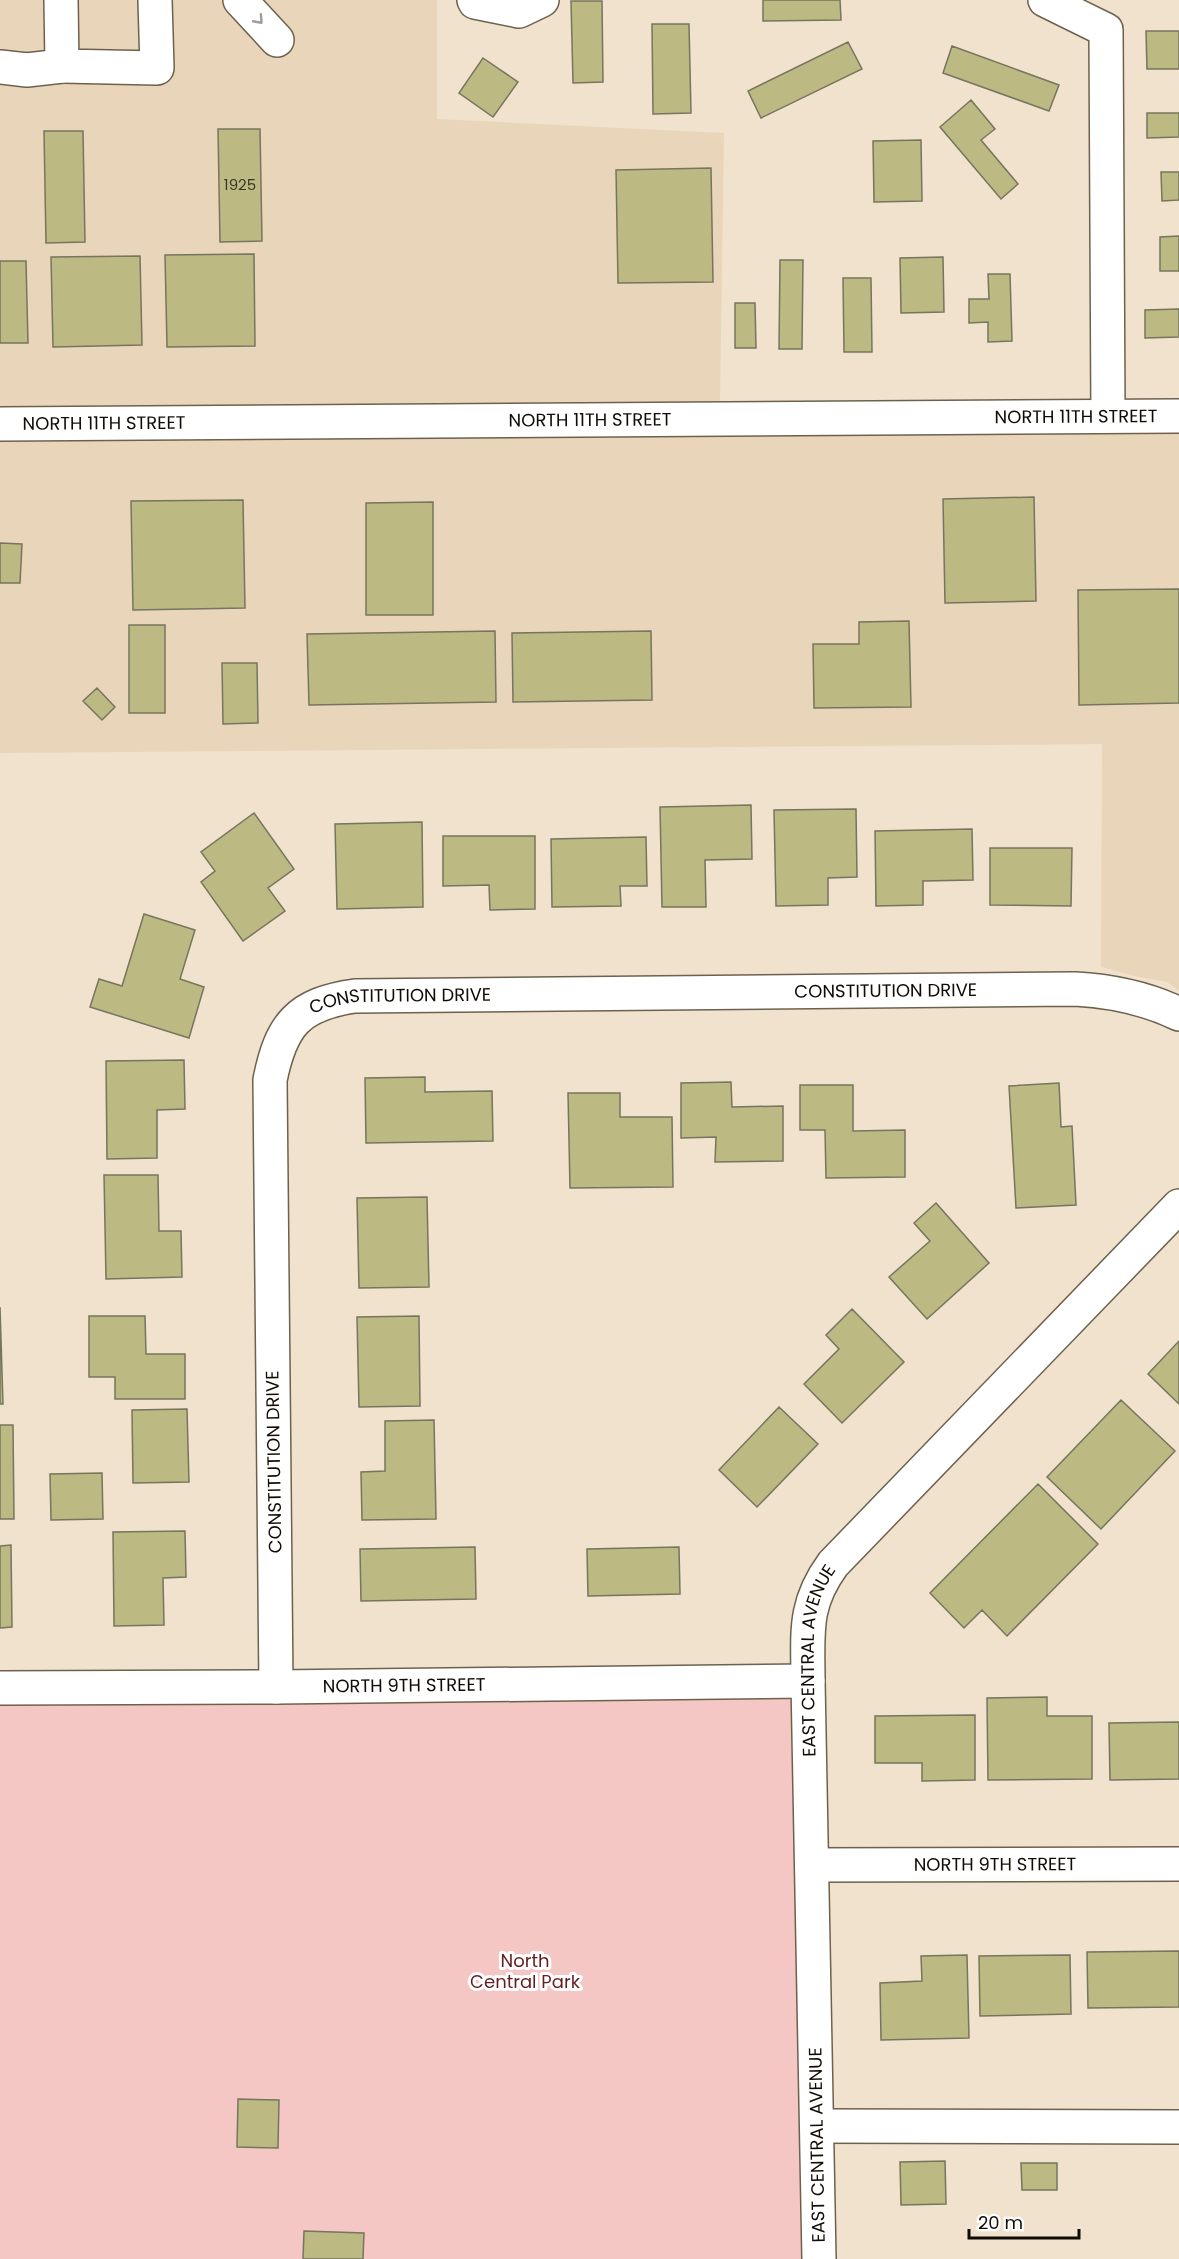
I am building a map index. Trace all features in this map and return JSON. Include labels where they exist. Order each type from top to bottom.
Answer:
[{"type":"street","points":[[61,0],[62,66]]},
{"type":"street","points":[[0,67],[27,70],[62,66],[157,68],[155,0]]},
{"type":"street","points":[[240,0],[277,40]]},
{"type":"street","points":[[474,0],[519,11],[542,0]]},
{"type":"street","points":[[1045,0],[1106,30],[1108,416]]},
{"type":"street","name":"NORTH 11TH STREET","points":[[0,424],[1179,416]]},
{"type":"street","name":"CONSTITUTION DRIVE","points":[[276,1687],[270,1080],[275,1056],[284,1033],[299,1016],[326,1002],[355,996],[1075,989],[1142,999],[1179,1014]]},
{"type":"street","name":"EAST CENTRAL AVENUE","points":[[819,2259],[808,1681],[808,1623],[812,1601],[833,1564],[1179,1206]]},
{"type":"street","name":"NORTH 9TH STREET","points":[[0,1688],[808,1681]]},
{"type":"street","name":"NORTH 9TH STREET","points":[[812,1865],[1179,1864]]},
{"type":"street","points":[[817,2126],[1179,2127]]},
{"type":"shaded area","points":[[0,0],[437,0],[437,119],[724,133],[720,402],[1179,401],[1179,991],[1167,982],[1101,967],[1102,744],[0,753]]},
{"type":"green space","name":"North Central Park","points":[[808,1681],[818,2259],[0,2259],[0,1687]]},
{"type":"building","points":[[763,0],[840,0],[841,20],[763,21]]},
{"type":"building","points":[[571,1],[602,1],[603,82],[573,83]]},
{"type":"building","points":[[652,24],[689,24],[691,113],[653,114]]},
{"type":"building","points":[[1146,31],[1179,31],[1179,69],[1147,69]]},
{"type":"building","points":[[848,42],[862,69],[761,118],[748,91]]},
{"type":"building","points":[[952,46],[1059,85],[1049,111],[943,73]]},
{"type":"building","points":[[483,58],[518,82],[493,117],[459,93]]},
{"type":"building","points":[[971,100],[995,129],[981,140],[1018,184],[1001,199],[940,127]]},
{"type":"building","points":[[1147,113],[1179,113],[1179,137],[1147,138]]},
{"type":"building","points":[[218,129],[260,129],[262,241],[220,242]]},
{"type":"building","points":[[44,131],[83,131],[85,242],[46,243]]},
{"type":"building","points":[[921,140],[922,201],[874,202],[873,141]]},
{"type":"building","points":[[711,168],[713,282],[618,283],[616,170]]},
{"type":"building","points":[[1161,172],[1179,172],[1179,200],[1162,201]]},
{"type":"building","points":[[1179,236],[1179,271],[1160,271],[1160,237]]},
{"type":"building","points":[[254,254],[255,346],[167,347],[165,255]]},
{"type":"building","points":[[140,256],[142,345],[53,347],[51,257]]},
{"type":"building","points":[[943,257],[944,312],[901,313],[900,258]]},
{"type":"building","points":[[780,260],[803,260],[802,349],[779,349]]},
{"type":"building","points":[[0,261],[26,261],[28,343],[0,343]]},
{"type":"building","points":[[988,274],[1010,274],[1012,341],[988,342],[988,322],[969,323],[969,299],[989,299]]},
{"type":"building","points":[[843,278],[871,278],[872,352],[844,352]]},
{"type":"building","points":[[735,303],[755,303],[756,348],[735,348]]},
{"type":"building","points":[[1179,309],[1179,337],[1145,338],[1145,310]]},
{"type":"building","points":[[1034,497],[1036,601],[945,603],[943,499]]},
{"type":"building","points":[[243,500],[245,608],[133,610],[131,501]]},
{"type":"building","points":[[433,502],[433,615],[366,615],[366,503]]},
{"type":"building","points":[[0,543],[22,544],[20,583],[0,583]]},
{"type":"building","points":[[1179,589],[1179,703],[1079,705],[1078,590]]},
{"type":"building","points":[[909,621],[911,707],[814,708],[813,644],[859,644],[859,622]]},
{"type":"building","points":[[129,625],[165,625],[165,713],[129,713]]},
{"type":"building","points":[[495,631],[496,702],[309,705],[307,634]]},
{"type":"building","points":[[651,631],[652,700],[513,702],[512,633]]},
{"type":"building","points":[[222,663],[257,663],[258,723],[223,724]]},
{"type":"building","points":[[97,688],[115,707],[102,720],[83,701]]},
{"type":"building","points":[[751,805],[752,859],[705,860],[706,907],[662,907],[660,807]]},
{"type":"building","points":[[856,809],[857,877],[828,878],[828,905],[776,906],[774,810]]},
{"type":"building","points":[[254,813],[294,869],[268,888],[285,911],[243,941],[201,882],[215,871],[201,852]]},
{"type":"building","points":[[422,822],[423,907],[337,909],[335,824]]},
{"type":"building","points":[[972,829],[973,880],[923,881],[923,905],[876,906],[875,831]]},
{"type":"building","points":[[443,836],[535,836],[535,909],[490,910],[489,885],[443,886]]},
{"type":"building","points":[[646,837],[647,886],[620,886],[621,906],[552,907],[551,839]]},
{"type":"building","points":[[990,848],[1072,848],[1071,906],[990,905]]},
{"type":"building","points":[[144,914],[195,930],[180,979],[204,987],[189,1038],[90,1007],[99,979],[122,986]]},
{"type":"building","points":[[184,1060],[185,1109],[157,1110],[157,1158],[107,1159],[106,1061]]},
{"type":"building","points":[[425,1077],[425,1092],[492,1091],[493,1141],[366,1143],[365,1078]]},
{"type":"building","points":[[731,1082],[732,1107],[783,1106],[783,1161],[715,1162],[716,1137],[681,1138],[681,1083]]},
{"type":"building","points":[[1059,1083],[1061,1127],[1072,1126],[1076,1205],[1016,1208],[1009,1086]]},
{"type":"building","points":[[800,1085],[853,1085],[853,1131],[905,1130],[905,1177],[826,1178],[825,1130],[800,1130]]},
{"type":"building","points":[[568,1093],[620,1093],[620,1117],[672,1117],[673,1187],[570,1188]]},
{"type":"building","points":[[104,1175],[158,1175],[159,1231],[181,1231],[182,1277],[106,1279]]},
{"type":"building","points":[[427,1197],[429,1287],[359,1288],[357,1198]]},
{"type":"building","points":[[936,1203],[989,1263],[927,1319],[889,1277],[930,1241],[914,1223]]},
{"type":"building","points":[[0,1307],[3,1404],[0,1404]]},
{"type":"building","points":[[852,1309],[904,1362],[842,1423],[804,1384],[839,1349],[826,1335]]},
{"type":"building","points":[[89,1316],[145,1316],[146,1354],[185,1354],[185,1399],[115,1399],[115,1377],[89,1377]]},
{"type":"building","points":[[419,1316],[420,1406],[359,1407],[357,1317]]},
{"type":"building","points":[[1179,1341],[1179,1404],[1148,1374]]},
{"type":"building","points":[[1121,1400],[1175,1451],[1101,1529],[1047,1477]]},
{"type":"building","points":[[779,1407],[818,1444],[757,1507],[719,1470]]},
{"type":"building","points":[[187,1409],[189,1482],[133,1483],[132,1410]]},
{"type":"building","points":[[434,1420],[436,1519],[362,1520],[361,1472],[385,1471],[385,1421]]},
{"type":"building","points":[[0,1425],[13,1425],[14,1519],[0,1519]]},
{"type":"building","points":[[102,1473],[103,1519],[51,1520],[50,1474]]},
{"type":"building","points":[[1038,1484],[1098,1544],[1007,1636],[982,1610],[964,1628],[930,1593]]},
{"type":"building","points":[[185,1531],[186,1577],[163,1578],[164,1625],[114,1626],[113,1532]]},
{"type":"building","points":[[11,1545],[12,1627],[0,1628],[0,1546]]},
{"type":"building","points":[[475,1547],[476,1599],[361,1601],[360,1549]]},
{"type":"building","points":[[679,1547],[680,1594],[588,1596],[587,1549]]},
{"type":"building","points":[[1047,1697],[1047,1716],[1092,1716],[1092,1779],[988,1780],[987,1698]]},
{"type":"building","points":[[975,1715],[975,1780],[922,1781],[922,1763],[875,1763],[875,1716]]},
{"type":"building","points":[[1179,1722],[1179,1779],[1110,1780],[1109,1723]]},
{"type":"building","points":[[1179,1951],[1179,2007],[1088,2008],[1087,1952]]},
{"type":"building","points":[[967,1955],[969,2038],[881,2040],[880,1983],[922,1981],[921,1956]]},
{"type":"building","points":[[1070,1955],[1071,2014],[980,2016],[979,1956]]},
{"type":"building","points":[[238,2099],[279,2100],[278,2148],[237,2147]]},
{"type":"building","points":[[945,2161],[946,2204],[901,2205],[900,2162]]},
{"type":"building","points":[[1021,2163],[1057,2163],[1057,2190],[1022,2190]]},
{"type":"building","points":[[304,2231],[364,2233],[363,2259],[303,2259]]}]
